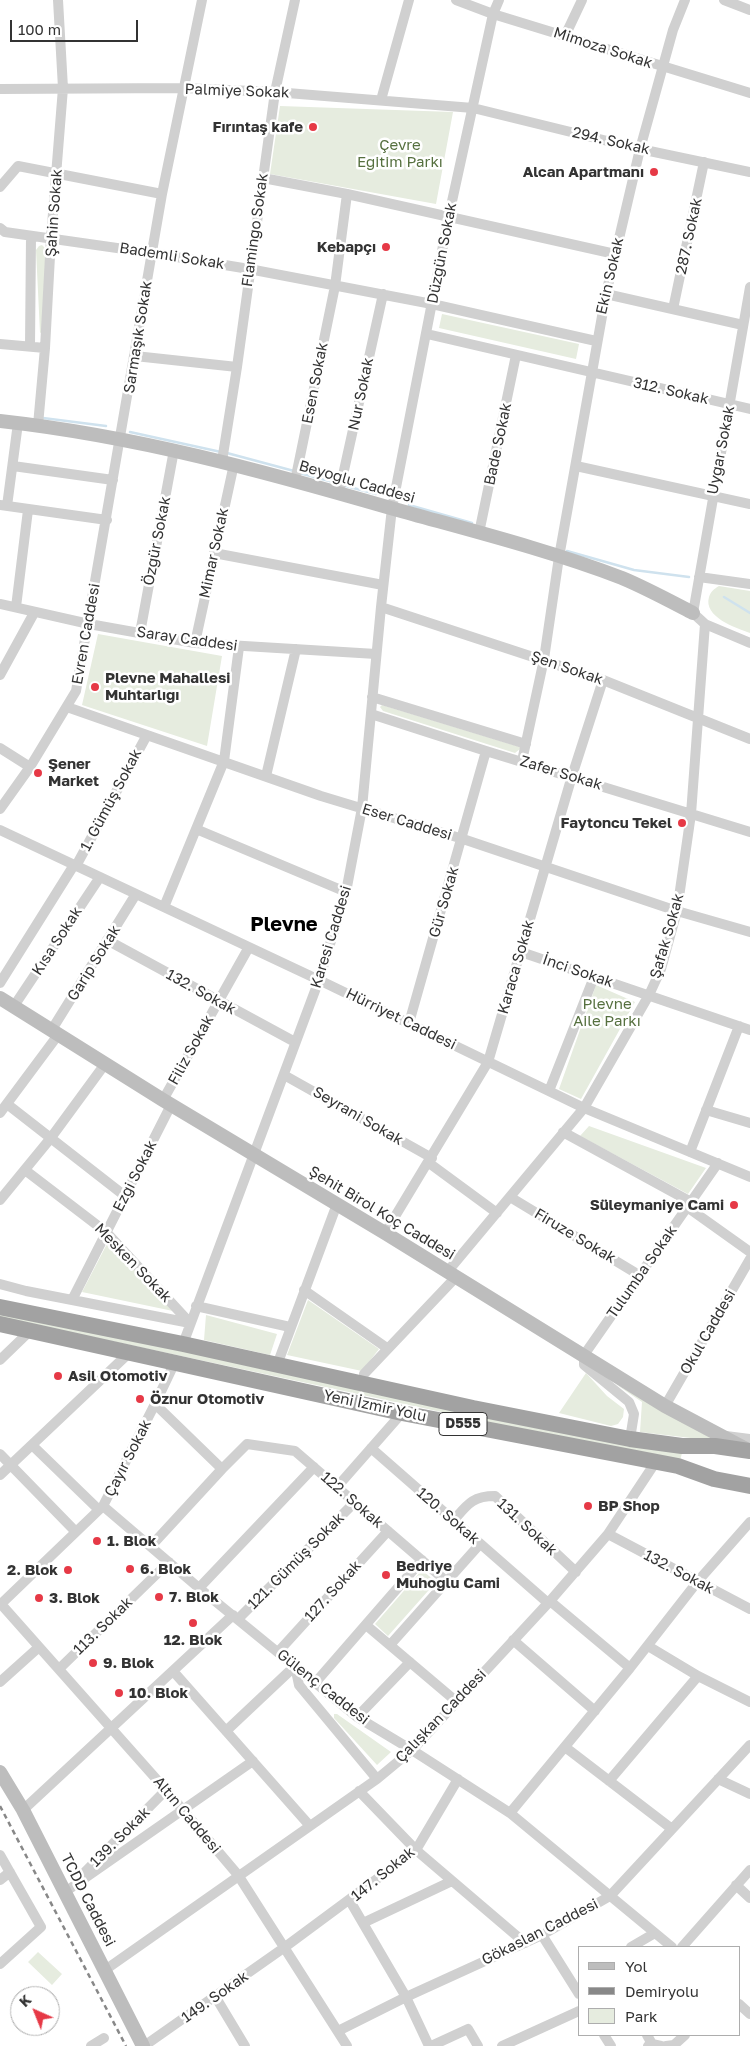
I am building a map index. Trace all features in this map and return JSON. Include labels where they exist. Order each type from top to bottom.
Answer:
[{"type":"highway","name":"Yeni İzmir Yolu","points":[[0,1307],[182,1344],[472,1408],[630,1439],[682,1446],[715,1446],[750,1451]]},
{"type":"highway","name":"Yeni İzmir Yolu","points":[[0,1324],[402,1413],[678,1466],[714,1479],[750,1486]]},
{"type":"highway","points":[[682,1446],[750,1476]]},
{"type":"highway","points":[[678,1466],[750,1463]]},
{"type":"main road","name":"Beyoğlu Caddesi","points":[[0,421],[121,438],[174,450],[225,457],[297,475],[340,487],[392,508],[559,557],[622,578],[693,613]]},
{"type":"main road","name":"Şehit Birol Koç Caddesi","points":[[5,1004],[386,1233],[665,1406],[750,1451]]},
{"type":"main road","name":"TCDD Caddesi","points":[[0,1772],[23,1810],[66,1892],[143,2046]]},
{"type":"street","name":"Şahin Sokak","points":[[38,425],[46,348],[51,238],[62,88],[58,0]]},
{"type":"street","name":"Sarmaşık Sokak","points":[[121,438],[162,194],[202,0]]},
{"type":"street","name":"Flamingo Sokak","points":[[225,457],[249,269],[275,92],[295,0]]},
{"type":"street","points":[[381,100],[409,0]]},
{"type":"street","name":"Mimoza Sokak","points":[[456,0],[493,14],[750,93]]},
{"type":"street","name":"Düzgün Sokak","points":[[392,508],[449,215],[493,14],[498,0]]},
{"type":"street","points":[[565,36],[582,0]]},
{"type":"street","name":"Ekin Sokak","points":[[522,761],[544,659],[559,557],[596,341],[606,294],[640,149],[662,67],[673,30],[685,0]]},
{"type":"street","points":[[724,0],[750,10]]},
{"type":"street","name":"Palmiye Sokak","points":[[0,89],[184,88],[275,92],[472,108]]},
{"type":"street","name":"294. Sokak","points":[[472,108],[640,149],[750,172]]},
{"type":"street","name":"287. Sokak","points":[[674,309],[704,162]]},
{"type":"street","points":[[0,187],[18,166],[162,194]]},
{"type":"street","points":[[263,178],[449,215],[615,254]]},
{"type":"street","name":"Esen Sokak","points":[[297,475],[334,286],[347,194]]},
{"type":"street","name":"Bademli Sokak","points":[[0,228],[5,232],[152,252],[383,294],[596,341]]},
{"type":"street","points":[[30,346],[31,236]]},
{"type":"street","name":"Uygar Sokak","points":[[693,613],[712,496],[730,405],[745,343],[744,325],[750,287]]},
{"type":"street","name":"Nur Sokak","points":[[340,487],[383,294]]},
{"type":"street","points":[[606,294],[744,325]]},
{"type":"street","name":"312. Sokak","points":[[427,334],[750,410]]},
{"type":"street","points":[[0,344],[46,348]]},
{"type":"street","name":"Bade Sokak","points":[[479,533],[516,355]]},
{"type":"street","points":[[135,356],[237,367]]},
{"type":"street","points":[[18,423],[13,466],[4,505],[107,520]]},
{"type":"street","name":"Evren Caddesi","points":[[0,809],[30,767],[76,691],[121,438]]},
{"type":"street","name":"Özgür Sokak","points":[[140,633],[174,450]]},
{"type":"street","name":"Mimar Sokak","points":[[195,643],[214,553],[225,457]]},
{"type":"street","points":[[13,466],[113,480]]},
{"type":"street","points":[[576,466],[750,504]]},
{"type":"street","name":"Karesi Caddesi","points":[[182,1344],[319,980],[346,892],[362,808],[380,606],[392,508]]},
{"type":"street","points":[[16,607],[28,510]]},
{"type":"street","points":[[214,553],[383,585]]},
{"type":"street","points":[[699,577],[750,584]]},
{"type":"street","name":"Saray Caddesi","points":[[0,604],[34,613],[195,643],[376,654]]},
{"type":"street","name":"Şen Sokak","points":[[380,606],[603,680],[750,739]]},
{"type":"street","points":[[0,675],[34,613]]},
{"type":"street","points":[[693,613],[705,624],[750,643]]},
{"type":"street","name":"Şafak Sokak","points":[[364,1374],[452,1274],[497,1213],[584,1108],[649,996],[661,969],[678,911],[692,814],[705,624]]},
{"type":"street","points":[[164,907],[224,761],[239,646]]},
{"type":"street","points":[[266,776],[296,650]]},
{"type":"street","name":"Karaca Sokak","points":[[386,1233],[488,1062],[572,776],[603,680]]},
{"type":"street","points":[[372,697],[526,744]]},
{"type":"street","name":"Eser Caddesi","points":[[67,707],[362,808],[546,865],[678,911],[750,932]]},
{"type":"street","name":"Zafer Sokak","points":[[371,714],[750,832]]},
{"type":"street","name":"1. Gümüş Sokak","points":[[0,983],[75,865],[147,735]]},
{"type":"street","points":[[0,748],[30,767]]},
{"type":"street","name":"Gür Sokak","points":[[409,1023],[463,839],[486,751]]},
{"type":"street","points":[[196,829],[346,892]]},
{"type":"street","name":"Hürriyet Caddesi","points":[[0,830],[319,980],[549,1092],[750,1176]]},
{"type":"street","name":"Kısa Sokak","points":[[5,1004],[100,877]]},
{"type":"street","name":"Garip Sokak","points":[[3,1109],[55,1033],[107,940],[136,894]]},
{"type":"street","name":"132. Sokak","points":[[107,940],[296,1042]]},
{"type":"street","name":"Filiz Sokak","points":[[167,1103],[249,947]]},
{"type":"street","name":"İnci Sokak","points":[[521,952],[750,1030]]},
{"type":"street","points":[[549,1092],[594,977]]},
{"type":"street","points":[[690,1152],[739,1026]]},
{"type":"street","points":[[0,1200],[50,1139],[105,1064]]},
{"type":"street","name":"Seyrani Sokak","points":[[284,1074],[430,1161],[497,1213]]},
{"type":"street","name":"Ezgi Sokak","points":[[72,1300],[125,1196],[167,1103]]},
{"type":"street","points":[[3,1109],[50,1139],[125,1196]]},
{"type":"street","points":[[706,1110],[750,1123]]},
{"type":"street","points":[[563,1132],[689,1205],[750,1252]]},
{"type":"street","name":"Tulumba Sokak","points":[[584,1355],[718,1163]]},
{"type":"street","name":"Mesken Sokak","points":[[26,1170],[106,1232],[190,1323]]},
{"type":"street","name":"Firuze Sokak","points":[[510,1197],[639,1276]]},
{"type":"street","points":[[277,1365],[336,1204]]},
{"type":"street","name":"Okul Caddesi","points":[[665,1406],[747,1271],[750,1259]]},
{"type":"street","points":[[0,1284],[190,1323]]},
{"type":"street","points":[[304,1290],[388,1348]]},
{"type":"street","points":[[196,1306],[290,1327]]},
{"type":"street","points":[[0,1360],[30,1331]]},
{"type":"street","points":[[0,1475],[129,1353]]},
{"type":"street","points":[[584,1355],[584,1365],[629,1402],[634,1414],[630,1439]]},
{"type":"street","name":"Çayır Sokak","points":[[0,1604],[100,1508],[156,1404],[175,1362]]},
{"type":"street","points":[[151,1546],[222,1469],[156,1404]]},
{"type":"street","points":[[337,1487],[402,1413]]},
{"type":"street","points":[[722,1436],[750,1439]]},
{"type":"street","name":"122. Sokak","points":[[222,1469],[246,1444],[296,1451],[446,1581]]},
{"type":"street","name":"Gülenç Caddesi","points":[[32,1445],[100,1508],[151,1546],[199,1588],[357,1717],[510,1813],[671,1946]]},
{"type":"street","name":"120. Sokak","points":[[371,1448],[480,1544],[630,1668]]},
{"type":"street","points":[[0,1454],[75,1532]]},
{"type":"street","name":"Çalışkan Caddesi","points":[[104,1970],[377,1779],[412,1750],[576,1572],[608,1534],[655,1463]]},
{"type":"street","points":[[199,1588],[314,1467]]},
{"type":"street","name":"131. Sokak","points":[[453,1520],[471,1501],[483,1496],[495,1496],[576,1572]]},
{"type":"street","name":"121. Gümüş Sokak","points":[[23,1810],[173,1671],[235,1617],[354,1502]]},
{"type":"street","points":[[510,1813],[648,1646],[698,1581],[750,1522]]},
{"type":"street","name":"127. Sokak","points":[[278,1652],[388,1531]]},
{"type":"street","name":"132. Sokak","points":[[608,1534],[750,1609]]},
{"type":"street","points":[[390,1645],[480,1544]]},
{"type":"street","points":[[315,1682],[422,1560]]},
{"type":"street","name":"113. Sokak","points":[[59,1669],[169,1562]]},
{"type":"street","name":"Altın Caddesi","points":[[0,1604],[184,1810],[238,1876],[347,2046]]},
{"type":"street","points":[[366,1625],[457,1702]]},
{"type":"street","points":[[513,1640],[595,1711]]},
{"type":"street","points":[[648,1646],[698,1676],[750,1702]]},
{"type":"street","points":[[0,1682],[40,1647]]},
{"type":"street","points":[[357,1717],[410,1662]]},
{"type":"street","points":[[226,1731],[295,1666]]},
{"type":"street","points":[[295,1666],[299,1685],[377,1779]]},
{"type":"street","points":[[173,1671],[310,1826]]},
{"type":"street","points":[[608,1781],[698,1676]]},
{"type":"street","name":"Gökaslan Caddesi","points":[[338,2031],[406,1997],[542,1935],[610,1896],[750,1745]]},
{"type":"street","points":[[565,1747],[672,1829]]},
{"type":"street","name":"139. Sokak","points":[[66,1892],[253,1761]]},
{"type":"street","name":"147. Sokak","points":[[285,1947],[350,1901],[416,1850],[458,1779]]},
{"type":"street","points":[[718,1780],[750,1794]]},
{"type":"street","name":"139. Sokak","points":[[66,1892],[166,1790]]},
{"type":"street","points":[[359,1791],[416,1850],[525,1943]]},
{"type":"street","points":[[0,1855],[41,1926],[0,1964]]},
{"type":"street","points":[[683,1946],[750,1870]]},
{"type":"street","points":[[0,1880],[10,1872]]},
{"type":"street","points":[[363,1923],[452,1881]]},
{"type":"street","points":[[736,1885],[750,1898]]},
{"type":"street","points":[[350,1901],[406,1997],[430,2046],[468,2029],[478,2046]]},
{"type":"street","points":[[633,1946],[655,1933]]},
{"type":"street","points":[[542,1935],[575,1979]]},
{"type":"street","name":"149. Sokak","points":[[143,2046],[285,1947]]},
{"type":"street","points":[[216,1996],[246,2046]]},
{"type":"street","points":[[740,2005],[750,2014]]},
{"type":"street","points":[[502,2046],[523,2042],[578,2012]]},
{"type":"street","points":[[671,2046],[684,2036]]},
{"type":"street","points":[[91,2046],[104,2038]]},
{"type":"green space","name":"Çevre Eğitim Parkı","points":[[280,106],[453,112],[436,204],[270,174]]},
{"type":"green space","points":[[42,245],[47,250],[42,332],[40,333],[36,250]]},
{"type":"green space","points":[[442,314],[579,344],[576,359],[439,328]]},
{"type":"green space","points":[[719,586],[750,591],[750,633],[722,621],[711,610],[708,604],[709,597],[713,590]]},
{"type":"green space","points":[[98,634],[222,656],[207,746],[82,705]]},
{"type":"green space","points":[[382,705],[520,747],[520,749],[515,753],[383,711],[380,707]]},
{"type":"green space","name":"Plevne Aile Parkı","points":[[596,985],[635,1002],[581,1099],[559,1089]]},
{"type":"green space","points":[[589,1126],[706,1168],[688,1194],[580,1136]]},
{"type":"green space","points":[[108,1242],[173,1311],[82,1292]]},
{"type":"green space","points":[[308,1300],[379,1349],[362,1371],[287,1355]]},
{"type":"green space","points":[[0,1312],[682,1453],[680,1461],[553,1436],[0,1317]]},
{"type":"green space","points":[[206,1315],[277,1334],[270,1355],[204,1340]]},
{"type":"green space","points":[[586,1373],[607,1396],[624,1409],[623,1417],[618,1424],[611,1426],[559,1413]]},
{"type":"green space","points":[[614,1383],[716,1441],[640,1432],[642,1402]]},
{"type":"green space","points":[[422,1570],[436,1582],[388,1636],[375,1624]]},
{"type":"green space","points":[[334,1714],[337,1714],[391,1752],[377,1765],[334,1718]]},
{"type":"green space","points":[[38,1952],[62,1974],[52,1985],[28,1962]]},
{"type":"waterway","points":[[43,418],[106,426]]},
{"type":"waterway","points":[[130,432],[221,452]]},
{"type":"waterway","points":[[227,453],[294,471]]},
{"type":"waterway","points":[[299,473],[337,483]]},
{"type":"waterway","points":[[342,485],[376,494]]},
{"type":"waterway","points":[[409,505],[472,523]]},
{"type":"waterway","points":[[567,551],[634,570],[689,577]]},
{"type":"waterway","points":[[724,597],[750,613]]},
{"type":"railway","points":[[0,1806],[126,2046]]},
{"type":"place","name":"Fırıntaş kafe","points":[[313,127]]},
{"type":"place","name":"Alcan Apartmanı","points":[[654,172]]},
{"type":"place","name":"Kebapçı","points":[[386,247]]},
{"type":"place","name":"Plevne Mahallesi Muhtarlığı","points":[[95,687]]},
{"type":"place","name":"Şener Market","points":[[38,773]]},
{"type":"place","name":"Faytoncu Tekel","points":[[682,823]]},
{"type":"place","name":"Süleymaniye Cami","points":[[734,1205]]},
{"type":"place","name":"Asil Otomotiv","points":[[58,1376]]},
{"type":"place","name":"Öznur Otomotiv","points":[[140,1399]]},
{"type":"place","name":"BP Shop","points":[[588,1506]]},
{"type":"place","name":"1. Blok","points":[[97,1541]]},
{"type":"place","name":"6. Blok","points":[[130,1569]]},
{"type":"place","name":"2. Blok","points":[[68,1570]]},
{"type":"place","name":"Bedriye Muhoğlu Cami","points":[[386,1575]]},
{"type":"place","name":"7. Blok","points":[[159,1597]]},
{"type":"place","name":"3. Blok","points":[[39,1598]]},
{"type":"place","name":"12. Blok","points":[[193,1623]]},
{"type":"place","name":"9. Blok","points":[[93,1663]]},
{"type":"place","name":"10. Blok","points":[[119,1693]]},
{"type":"district","name":"Plevne","points":[[284,925]]}]
